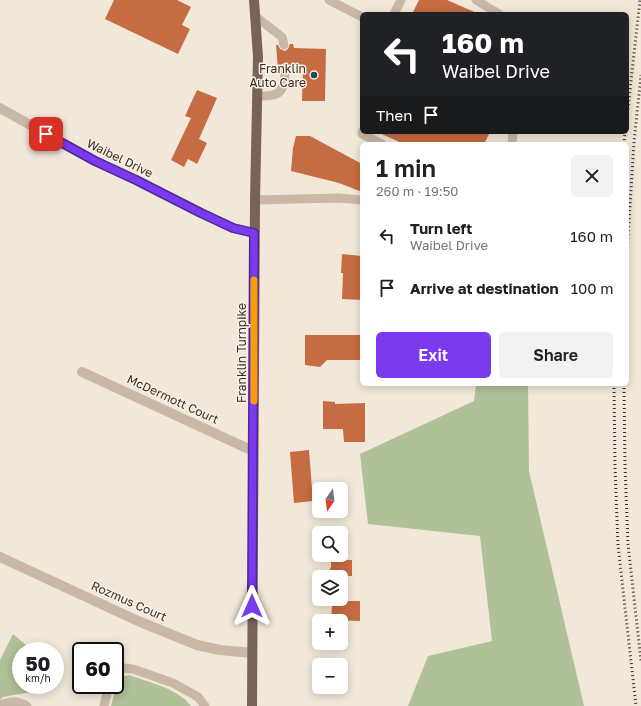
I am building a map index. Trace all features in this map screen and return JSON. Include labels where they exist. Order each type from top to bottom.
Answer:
[{"type":"main road","name":"Franklin Turnpike","points":[[252,706],[254,233],[258,57],[254,0]]},
{"type":"street","name":"Waibel Drive","points":[[0,108],[95,161],[233,228],[254,233]]},
{"type":"street","name":"McDermott Court","points":[[82,372],[253,451]]},
{"type":"street","name":"Rozmus Court","points":[[0,557],[138,621],[197,645],[220,650],[252,653]]},
{"type":"lane","points":[[329,0],[360,16]]},
{"type":"lane","points":[[395,12],[400,0]]},
{"type":"lane","points":[[476,0],[497,12]]},
{"type":"lane","points":[[255,16],[282,36],[284,44]]},
{"type":"lane","points":[[257,96],[272,97],[277,94],[285,82],[285,69]]},
{"type":"lane","points":[[362,134],[378,142]]},
{"type":"lane","points":[[255,200],[339,198],[360,200]]},
{"type":"lane","points":[[124,668],[133,669],[173,683],[198,697],[205,706]]},
{"type":"lane","points":[[104,706],[107,694]]},
{"type":"lane","points":[[0,705],[10,701],[21,702],[26,706]]},
{"type":"green space","points":[[476,386],[528,386],[529,471],[584,706],[408,706],[428,656],[492,641],[480,536],[368,524],[360,454],[474,401]]},
{"type":"green space","points":[[13,634],[22,642],[12,642],[12,694],[20,694],[3,697],[0,700],[0,660]]},
{"type":"green space","points":[[129,675],[154,683],[179,695],[191,706],[111,706],[114,694],[124,694],[124,676]]},
{"type":"building","points":[[114,0],[177,0],[191,7],[182,25],[190,29],[178,54],[105,19]]},
{"type":"building","points":[[419,0],[447,0],[474,12],[413,12]]},
{"type":"building","name":"Franklin Auto Care","points":[[290,44],[293,44],[294,48],[326,49],[325,101],[302,101],[303,69],[291,69],[288,64],[285,63],[278,69],[276,45],[285,51],[288,49]]},
{"type":"building","points":[[197,90],[217,98],[199,139],[207,143],[197,164],[188,159],[184,167],[171,160],[191,118],[185,116]]},
{"type":"building","points":[[382,134],[489,134],[485,142],[400,142]]},
{"type":"building","points":[[296,136],[310,136],[360,163],[360,191],[339,183],[291,171],[293,148]]},
{"type":"building","points":[[342,254],[360,256],[360,300],[342,299],[343,273],[341,273]]},
{"type":"building","points":[[305,335],[360,335],[360,360],[327,360],[320,367],[305,365]]},
{"type":"building","points":[[323,401],[335,402],[335,404],[365,403],[365,442],[344,442],[343,429],[323,429]]},
{"type":"building","points":[[309,450],[312,501],[294,503],[290,452]]},
{"type":"building","points":[[348,560],[352,560],[352,576],[348,576],[348,570],[330,570],[331,562],[348,562]]},
{"type":"building","points":[[348,601],[360,601],[360,621],[348,621],[348,614],[331,614],[332,606],[348,606]]},
{"type":"railway","points":[[629,99],[640,0]]},
{"type":"railway","points":[[629,223],[634,142],[641,75]]},
{"type":"railway","points":[[624,142],[625,134]]},
{"type":"railway","points":[[614,386],[618,545],[636,706]]},
{"type":"railway","points":[[624,386],[628,544],[641,661]]},
{"type":"slow traffic","points":[[254,280],[254,401]]},
{"type":"place","name":"Franklin Auto Care","points":[[314,75]]},
{"type":"route","points":[[46,134],[95,161],[201,213],[233,228],[254,233],[252,606]]}]
